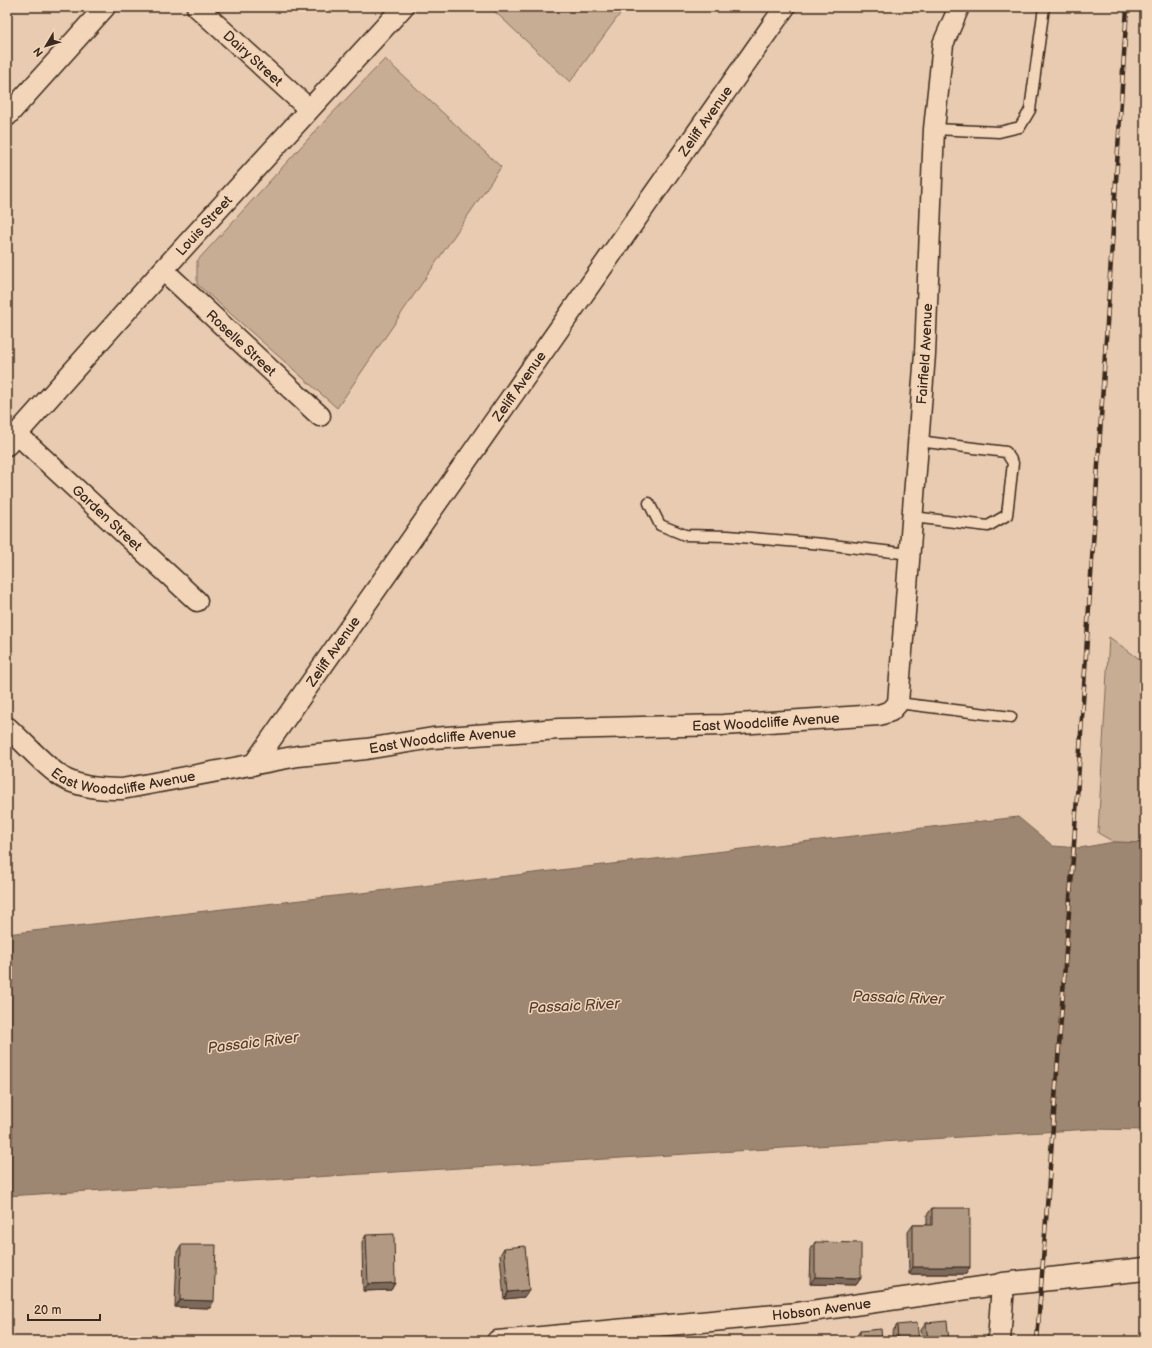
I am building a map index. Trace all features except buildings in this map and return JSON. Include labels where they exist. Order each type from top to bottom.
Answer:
[{"type":"street","points":[[7,116],[105,7]]},
{"type":"street","name":"Dairy Street","points":[[197,7],[309,109]]},
{"type":"street","name":"Louis Street","points":[[12,440],[163,270],[403,7]]},
{"type":"street","name":"Zeliff Avenue","points":[[253,764],[785,7]]},
{"type":"street","name":"Fairfield Avenue","points":[[898,703],[925,354],[934,129],[943,44],[959,7]]},
{"type":"street","name":"Roselle Street","points":[[163,270],[320,416]]},
{"type":"street","name":"Garden Street","points":[[12,440],[197,601]]},
{"type":"street","name":"East Woodcliffe Avenue","points":[[7,727],[50,768],[66,780],[91,787],[122,789],[298,756],[366,749],[433,738],[559,729],[724,725],[879,715],[891,711],[898,703]]},
{"type":"street","name":"Hobson Avenue","points":[[497,1341],[797,1313],[1003,1284],[1145,1269]]},
{"type":"street","points":[[999,1341],[1003,1284]]},
{"type":"lane","points":[[934,129],[999,132],[1020,127],[1030,110],[1044,7]]},
{"type":"lane","points":[[913,517],[988,526],[1007,515],[1013,463],[1006,452],[918,441]]},
{"type":"lane","points":[[649,503],[660,525],[685,535],[728,536],[823,544],[910,554]]},
{"type":"lane","points":[[898,703],[1010,717]]},
{"type":"shaded area","points":[[490,7],[625,7],[570,82]]},
{"type":"shaded area","points":[[385,59],[501,167],[337,408],[197,284],[197,261],[319,127]]},
{"type":"shaded area","points":[[1109,637],[1145,663],[1145,843],[1114,842],[1098,833]]},
{"type":"water","name":"Passaic River","points":[[1018,817],[1053,846],[1080,848],[1114,842],[1145,843],[1145,1130],[1091,1129],[7,1196],[7,934]]},
{"type":"railway","points":[[1037,1341],[1074,844],[1127,7]]}]
